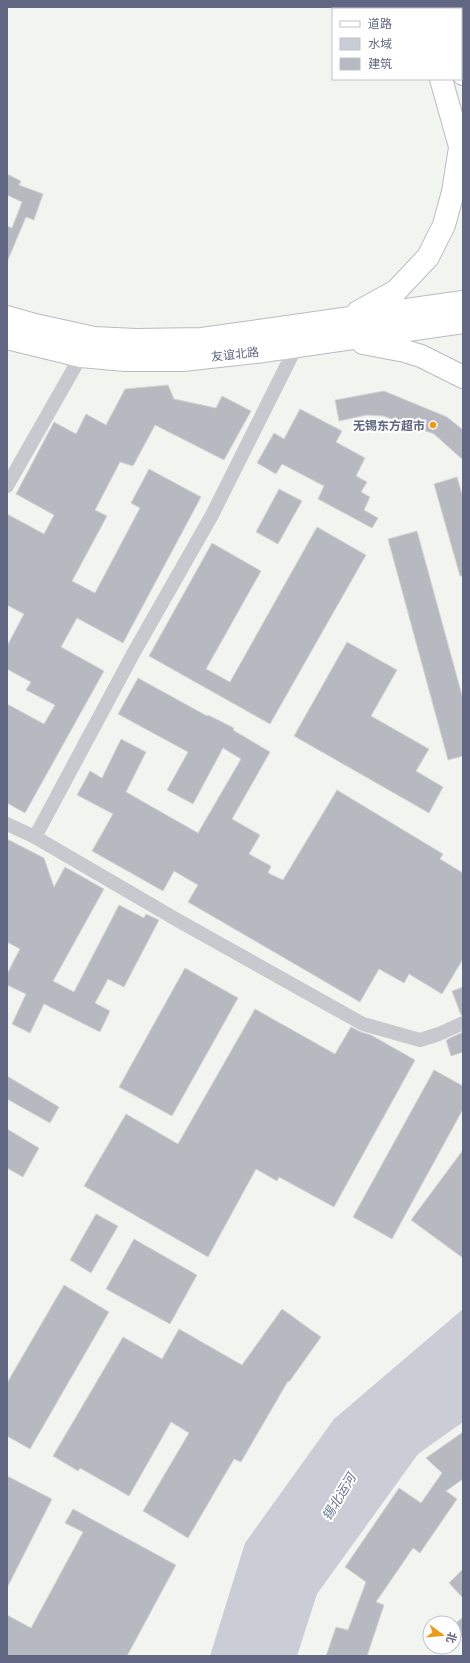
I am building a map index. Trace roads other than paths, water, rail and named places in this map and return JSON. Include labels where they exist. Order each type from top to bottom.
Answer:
[{"type":"main road","points":[[347,318],[396,290],[428,257],[444,225],[462,153],[440,80]]},
{"type":"main road","name":"友谊北路","points":[[7,317],[35,325],[94,338],[136,340],[202,338],[463,302]]},
{"type":"main road","name":"友谊北路","points":[[7,338],[81,356],[125,360],[183,360],[296,347],[463,322]]},
{"type":"main road","points":[[346,339],[421,356],[463,378]]},
{"type":"street","points":[[35,837],[133,654],[212,515],[296,347]]},
{"type":"street","points":[[7,486],[81,356]]},
{"type":"street","points":[[7,824],[35,837],[179,921],[362,1024],[420,1040],[439,1034],[463,1023]]},
{"type":"water","name":"锡北运河","points":[[463,1309],[463,1422],[418,1454],[317,1594],[297,1656],[210,1656],[245,1543],[334,1419]]},
{"type":"place","name":"无锡东方超市","points":[[433,425]]}]
